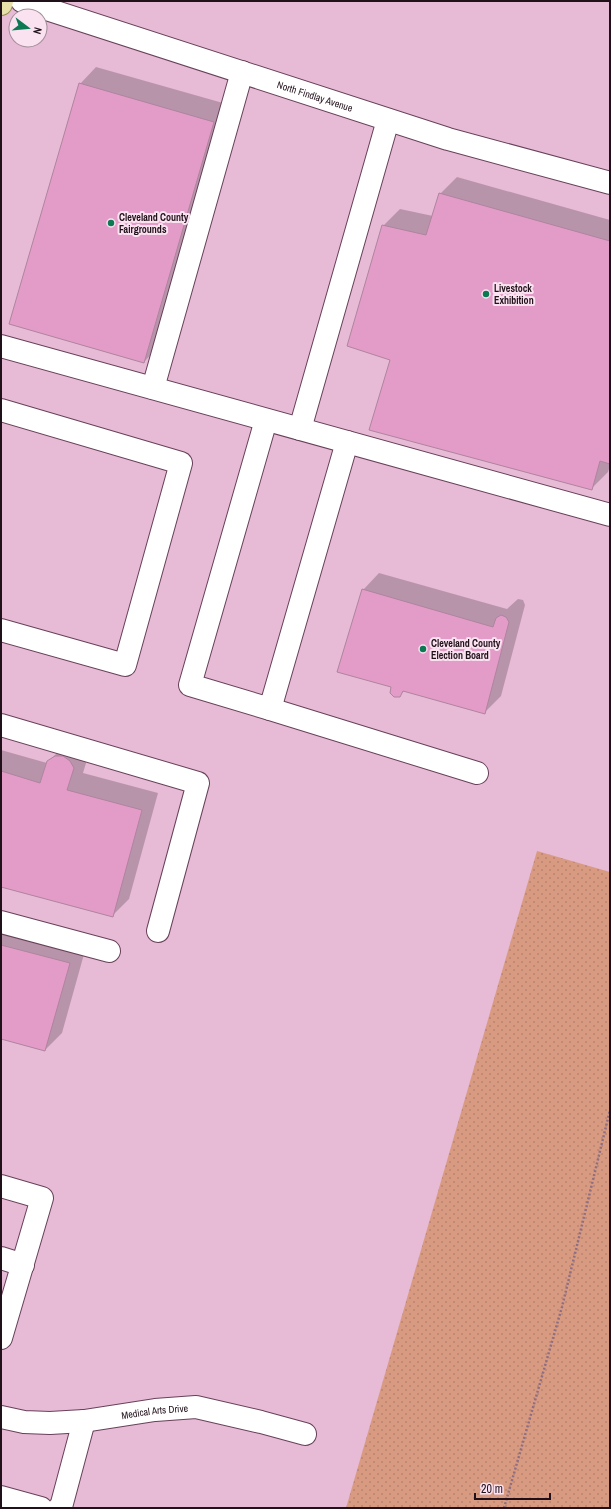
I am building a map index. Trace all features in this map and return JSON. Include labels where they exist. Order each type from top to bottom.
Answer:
[{"type":"lane","name":"North Findlay Avenue","points":[[22,1],[448,139],[610,183]]},
{"type":"lane","points":[[154,388],[242,72]]},
{"type":"lane","points":[[300,429],[388,120]]},
{"type":"lane","points":[[1,346],[610,515]]},
{"type":"lane","points":[[1,410],[181,463],[125,665],[1,630]]},
{"type":"lane","points":[[266,420],[190,685],[477,773]]},
{"type":"lane","points":[[270,709],[347,442]]},
{"type":"lane","points":[[1,725],[198,783],[158,931]]},
{"type":"lane","points":[[1,922],[109,951]]},
{"type":"lane","points":[[1,1186],[42,1198],[1,1338]]},
{"type":"lane","points":[[1,1258],[23,1264]]},
{"type":"lane","name":"Medical Arts Drive","points":[[1,1417],[24,1422],[50,1423],[84,1421],[148,1411],[196,1407],[305,1434]]},
{"type":"lane","points":[[59,1508],[61,1507],[84,1421]]},
{"type":"lane","points":[[1,1497],[41,1508]]},
{"type":"path","points":[[504,1508],[562,1307],[610,1110]]},
{"type":"shaded area","points":[[537,851],[610,872],[610,1508],[346,1508]]},
{"type":"building","name":"Cleveland County Fairgrounds","points":[[79,83],[214,122],[144,363],[9,324]]},
{"type":"building","name":"Livestock Exhibition","points":[[439,193],[610,241],[610,464],[600,461],[592,490],[369,430],[390,360],[347,346],[382,225],[426,235]]},
{"type":"building","name":"Cleveland County Election Board","points":[[362,589],[493,627],[496,618],[501,615],[506,617],[509,622],[485,714],[403,691],[400,697],[394,697],[390,693],[391,687],[337,672]]},
{"type":"building","points":[[55,756],[63,756],[70,761],[74,768],[67,790],[142,810],[113,917],[1,887],[1,771],[40,783],[47,761]]},
{"type":"building","points":[[1,945],[70,963],[45,1051],[1,1039]]},
{"type":"place","name":"Cleveland County Fairgrounds","points":[[111,223]]},
{"type":"place","name":"Livestock Exhibition","points":[[486,294]]},
{"type":"place","name":"Cleveland County Election Board","points":[[423,649]]}]
